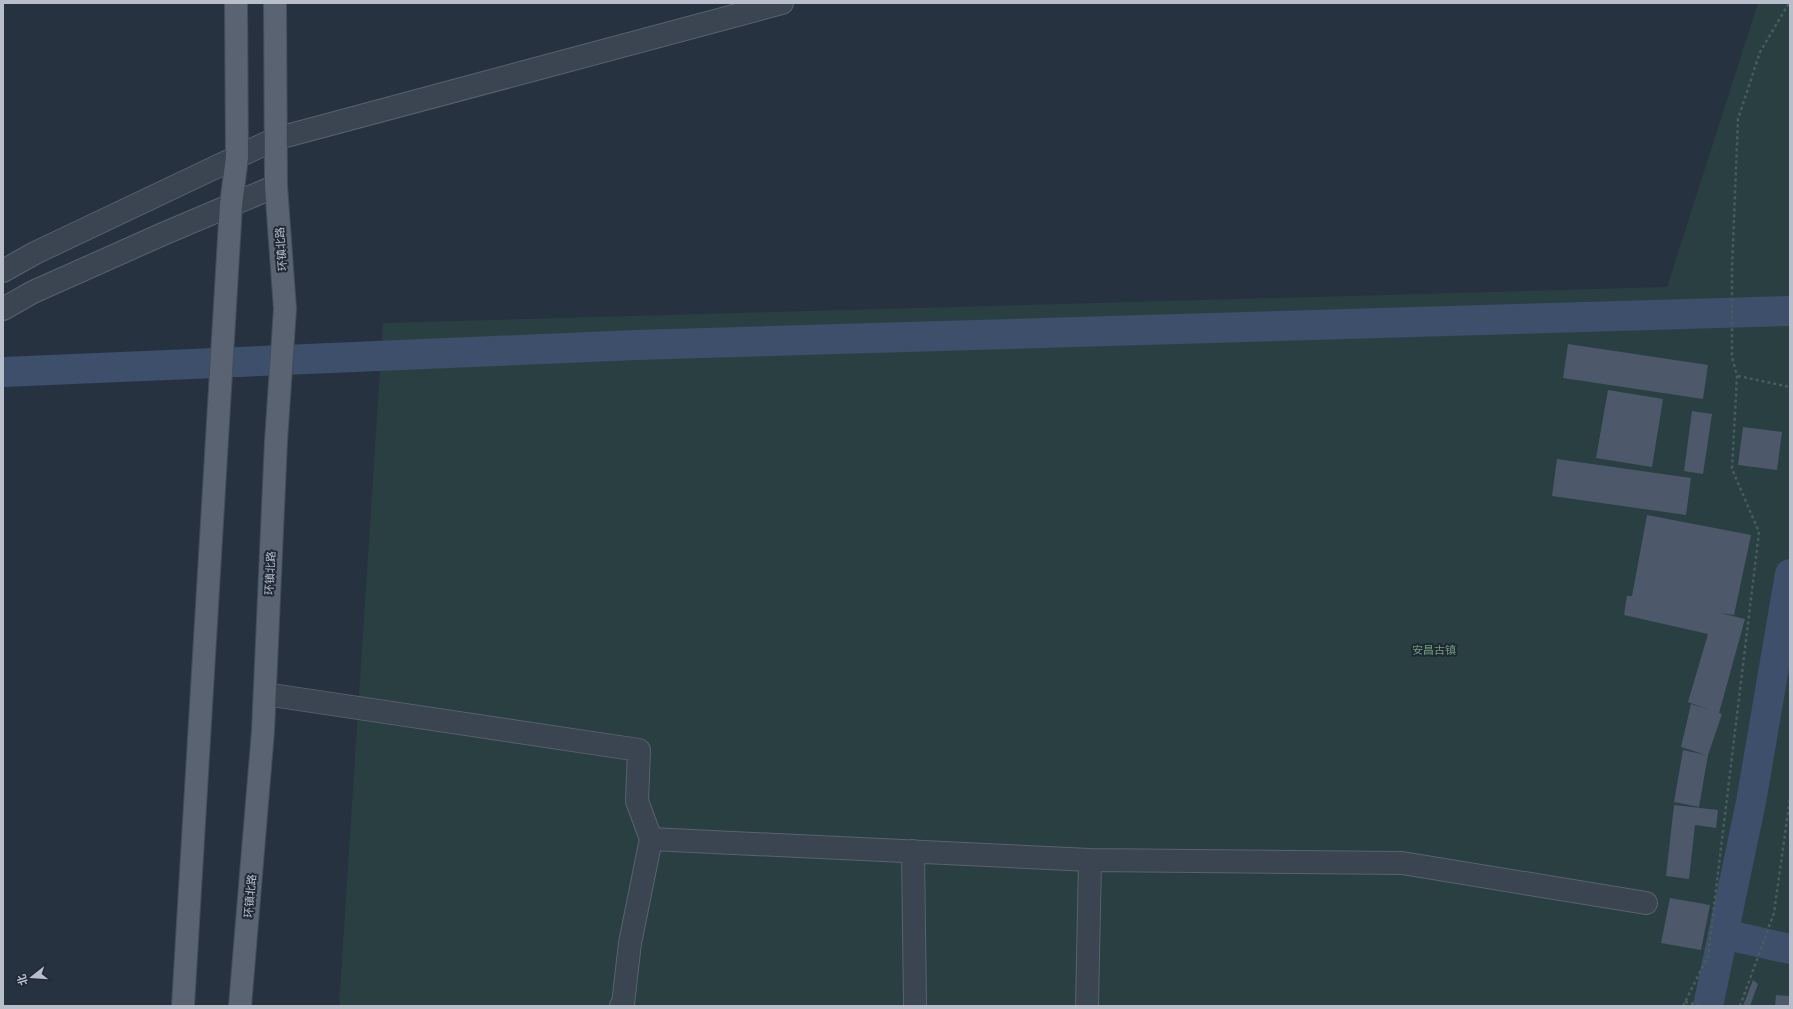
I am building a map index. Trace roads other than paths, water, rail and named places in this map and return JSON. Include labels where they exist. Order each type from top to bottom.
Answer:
[{"type":"main road","points":[[183,1006],[231,205],[237,157],[236,3]]},
{"type":"main road","name":"环镇北路","points":[[240,1006],[264,731],[276,441],[285,309],[276,186],[275,3]]},
{"type":"street","points":[[3,271],[35,253],[276,139],[782,3]]},
{"type":"street","points":[[3,309],[33,292],[276,186]]},
{"type":"street","points":[[265,694],[639,750],[637,801],[650,839],[630,943],[623,1004],[621,1006]]},
{"type":"street","points":[[650,839],[1090,860],[1402,863],[1646,903]]},
{"type":"street","points":[[913,851],[915,1006]]},
{"type":"street","points":[[1087,1006],[1090,860]]},
{"type":"waterway","points":[[3,372],[636,345],[1790,311]]},
{"type":"waterway","points":[[1708,1006],[1751,802],[1790,574]]},
{"type":"waterway","points":[[1723,934],[1790,949]]},
{"type":"park label","name":"安昌古镇","points":[[1434,650]]}]
